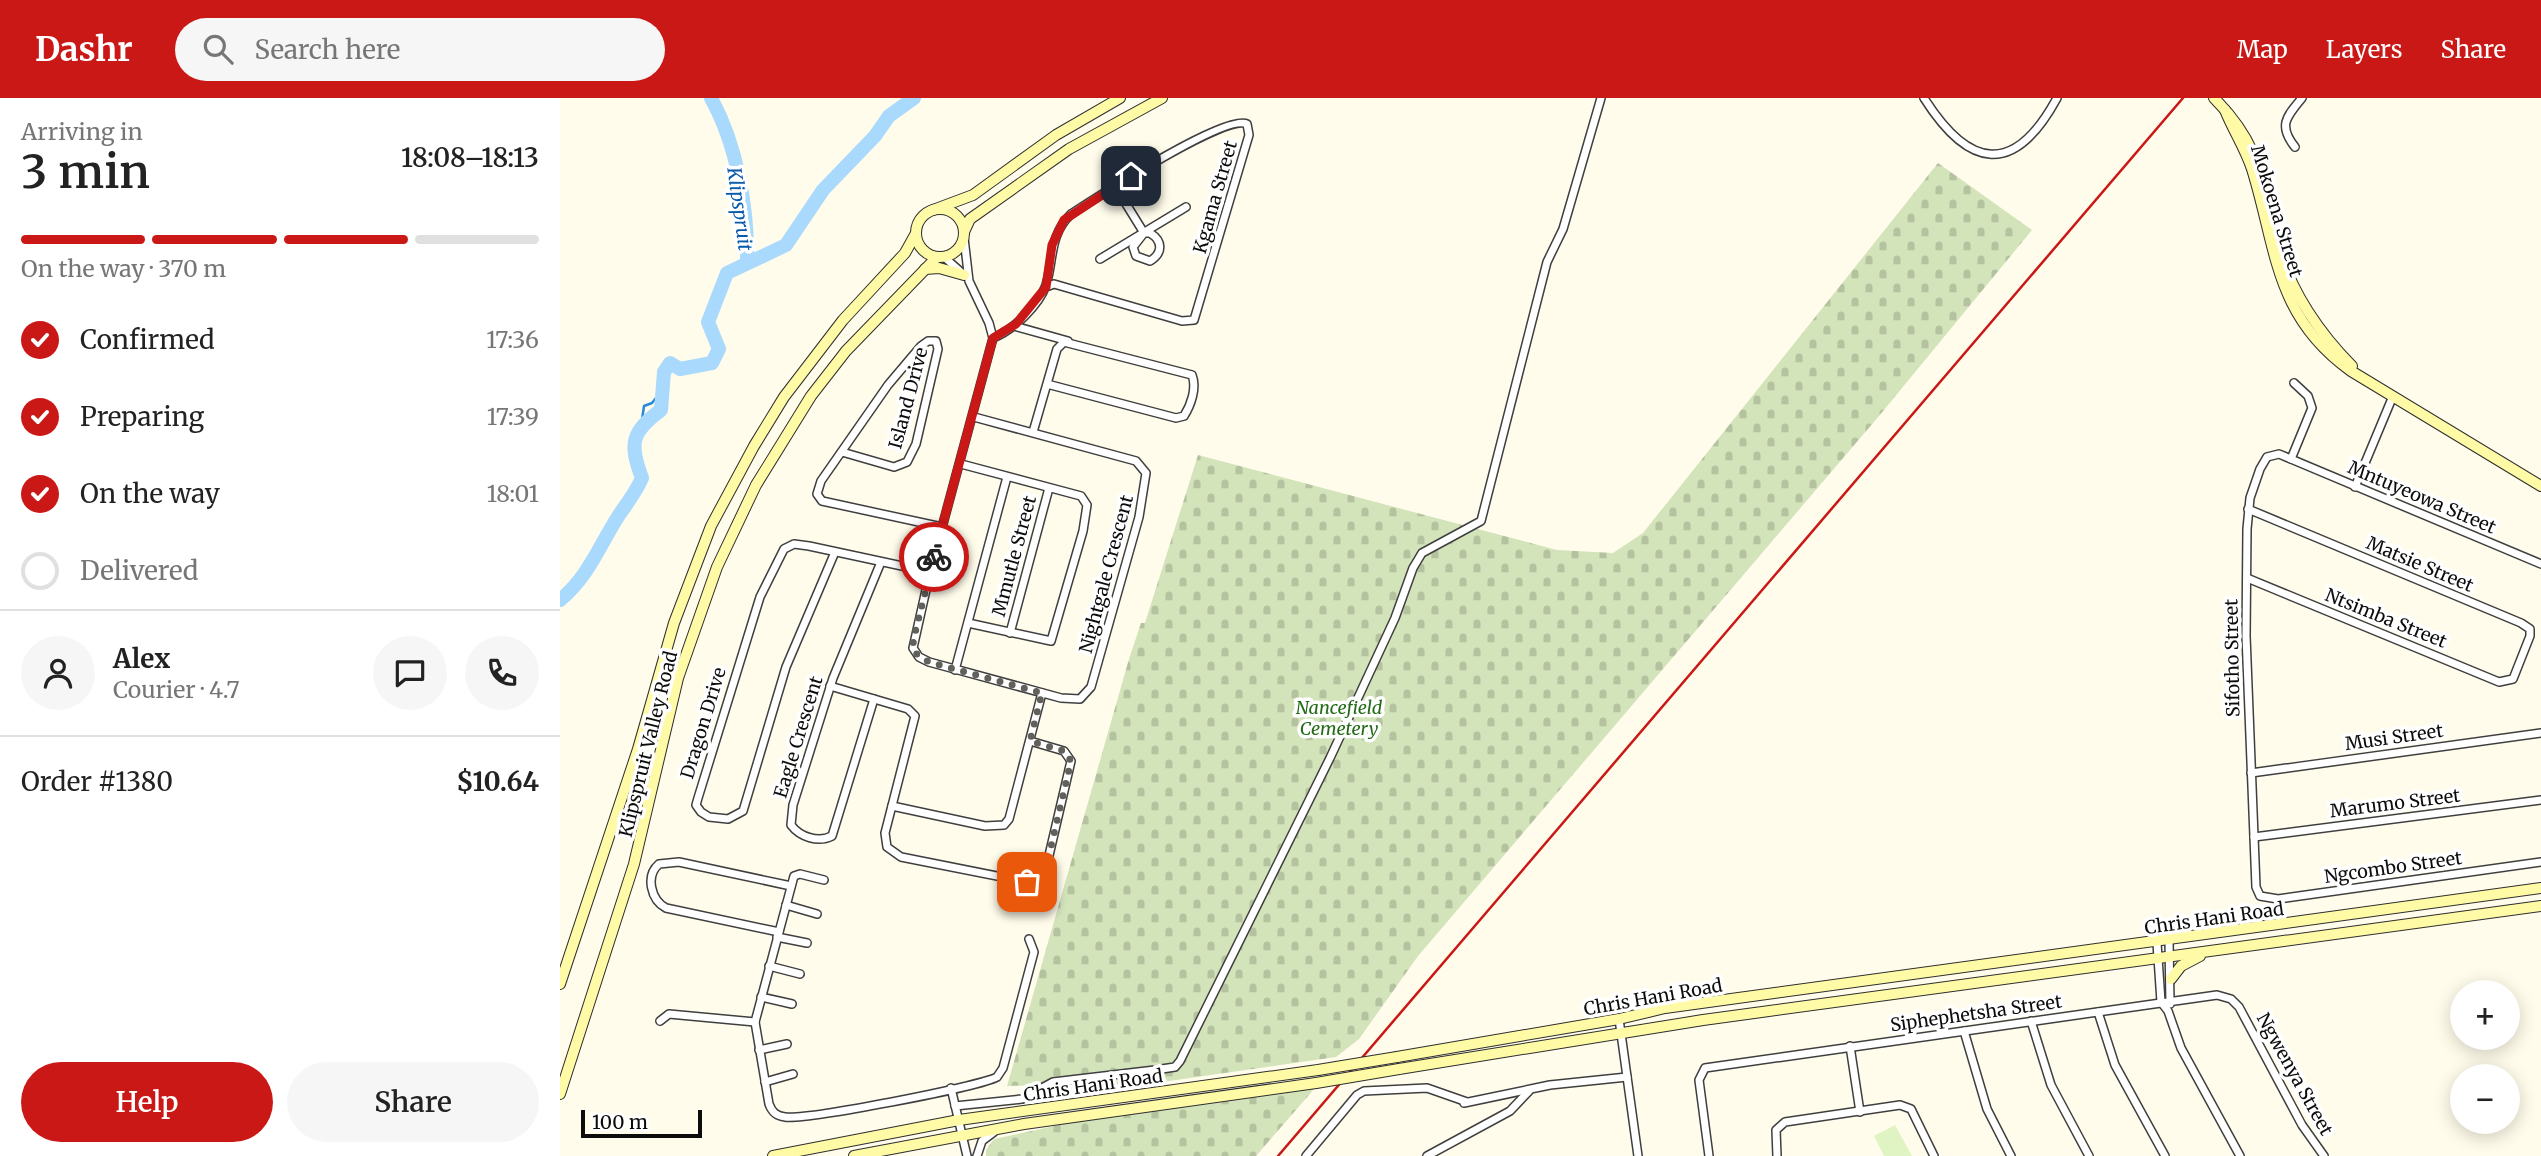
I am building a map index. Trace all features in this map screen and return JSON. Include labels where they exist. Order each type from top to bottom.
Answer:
[{"type":"main road","points":[[1120,98],[1056,135],[973,195],[933,210],[920,219],[915,235],[920,248],[940,257],[957,251],[970,219],[1050,162],[1106,127],[1162,98]]},
{"type":"main road","name":"Mokoena Street","points":[[2214,98],[2235,125],[2261,170],[2278,247],[2291,281],[2331,343],[2362,377],[2541,486]]},
{"type":"main road","points":[[933,210],[945,209],[956,215],[964,235]]},
{"type":"main road","name":"Klipspruit Valley Road","points":[[560,984],[638,749],[674,623],[712,526],[754,446],[784,397],[843,320],[905,253],[915,235]]},
{"type":"main road","name":"Klipspruit Valley Road","points":[[560,1094],[634,864],[678,678],[717,567],[756,485],[811,396],[846,351],[925,269],[940,257]]},
{"type":"main road","points":[[925,269],[939,268],[966,278]]},
{"type":"main road","name":"Chris Hani Road","points":[[773,1156],[959,1120],[1397,1057],[1675,1007],[2157,943],[2541,888]]},
{"type":"main road","name":"Chris Hani Road","points":[[854,1156],[962,1134],[1317,1083],[1716,1018],[2541,906]]},
{"type":"main road","points":[[2171,979],[2184,963],[2210,951]]},
{"type":"street","points":[[955,1106],[1022,1098],[1052,1082],[1175,1067],[1180,1061],[1329,758],[1395,618],[1413,568],[1422,553],[1481,521],[1514,401],[1546,262],[1563,229],[1601,98]]},
{"type":"street","points":[[1924,98],[1960,144],[1970,150],[1990,152],[2007,151],[2029,140],[2057,98]]},
{"type":"street","points":[[2295,147],[2285,133],[2285,122],[2302,98]]},
{"type":"street","name":"Kgama Street","points":[[1235,121],[1249,126],[1249,135],[1195,320],[1182,321],[1054,284],[1046,287],[1051,253],[1060,226],[1071,214],[1115,186],[1235,121]]},
{"type":"street","points":[[1115,186],[1144,233]]},
{"type":"street","points":[[1100,259],[1185,207]]},
{"type":"street","points":[[964,235],[966,278],[993,338],[974,417]]},
{"type":"street","points":[[940,257],[966,278]]},
{"type":"street","points":[[993,338],[1014,326],[1046,287]]},
{"type":"street","points":[[1014,326],[1192,375],[1194,389],[1184,416],[1176,418],[1047,384]]},
{"type":"street","name":"Island Drive","points":[[842,452],[894,467],[907,463],[916,444],[938,349],[936,341],[928,341],[921,346],[888,385],[817,488],[818,498],[942,527]]},
{"type":"street","points":[[1033,432],[1059,346],[1069,342]]},
{"type":"street","points":[[2291,458],[2312,408],[2308,396],[2294,383]]},
{"type":"street","points":[[2355,486],[2393,396]]},
{"type":"street","name":"Nightgale Crescent","points":[[974,417],[1136,461],[1143,467],[1147,480],[1091,687],[1084,696],[1073,700],[955,670],[923,660],[913,648],[930,572],[974,417]]},
{"type":"street","name":"Sifotho Street","points":[[2256,887],[2251,773],[2248,509],[2264,461],[2272,454],[2291,458]]},
{"type":"street","name":"Mntuyeowa Street","points":[[2291,458],[2541,564]]},
{"type":"street","points":[[961,464],[1080,496],[1087,505],[1061,616],[1051,641],[968,623]]},
{"type":"street","points":[[955,670],[1007,478]]},
{"type":"street","name":"Mmutle Street","points":[[1010,633],[1049,488]]},
{"type":"street","name":"Matsie Street","points":[[2248,509],[2525,625],[2530,636],[2513,679]]},
{"type":"street","name":"Dragon Drive","points":[[835,552],[786,667],[743,811],[728,819],[704,814],[696,805],[756,609],[778,557],[788,545],[794,544],[835,552],[930,572]]},
{"type":"street","name":"Eagle Crescent","points":[[874,699],[832,836],[823,840],[798,834],[791,825],[793,805],[830,686],[881,562]]},
{"type":"street","name":"Ntsimba Street","points":[[2247,578],[2499,682],[2513,679]]},
{"type":"street","points":[[830,686],[908,709],[915,716],[884,841],[893,854],[1034,882],[1042,876],[1071,761],[1064,751],[1030,741]]},
{"type":"street","points":[[892,806],[985,826],[1004,825],[1009,819],[1042,693]]},
{"type":"street","name":"Musi Street","points":[[2251,773],[2541,733]]},
{"type":"street","name":"Marumo Street","points":[[2254,837],[2541,800]]},
{"type":"street","points":[[791,886],[679,862],[664,861],[654,867],[653,873],[653,894],[660,905],[807,943]]},
{"type":"street","name":"Ngcombo Street","points":[[2256,887],[2263,899],[2278,899],[2541,862]]},
{"type":"street","points":[[824,880],[796,874],[755,1021],[765,1082],[774,1113],[785,1117],[821,1115],[991,1080],[1003,1068],[1034,952],[1029,939]]},
{"type":"street","points":[[786,905],[817,914]]},
{"type":"street","points":[[2168,1011],[2171,1000],[2169,940]]},
{"type":"street","points":[[2157,943],[2161,1002],[2168,1011],[2181,1048],[2240,1156]]},
{"type":"street","points":[[769,966],[800,974]]},
{"type":"street","name":"Siphephetsha Street","points":[[1709,1156],[1699,1080],[1705,1068],[1714,1065],[2171,1000],[2217,995],[2231,999],[2239,1007]]},
{"type":"street","points":[[761,997],[792,1004]]},
{"type":"street","name":"Ngwenya Street","points":[[2239,1007],[2302,1125],[2325,1156]]},
{"type":"street","points":[[2098,1012],[2115,1065],[2165,1156]]},
{"type":"street","points":[[660,1021],[669,1014],[755,1021]]},
{"type":"street","points":[[1619,1019],[1638,1156]]},
{"type":"street","points":[[2031,1021],[2051,1085],[2089,1156]]},
{"type":"street","points":[[1964,1031],[1987,1109],[2011,1156]]},
{"type":"street","points":[[759,1050],[787,1044]]},
{"type":"street","points":[[1850,1046],[1860,1112]]},
{"type":"street","points":[[765,1082],[793,1074]]},
{"type":"street","points":[[1306,1156],[1357,1094],[1364,1091],[1427,1088],[1463,1103],[1575,1082],[1627,1077]]},
{"type":"street","points":[[951,1088],[967,1156]]},
{"type":"street","points":[[1427,1156],[1510,1111],[1529,1090]]},
{"type":"street","points":[[1776,1156],[1775,1136],[1782,1124],[1900,1105],[1909,1107],[1934,1156]]},
{"type":"street","points":[[977,1156],[982,1141],[1000,1128]]},
{"type":"green space","name":"Nancefield Cemetery","points":[[1938,163],[2032,230],[1879,416],[1418,956],[1359,1039],[1336,1057],[1106,1090],[1103,1078],[1056,1085],[1007,1086],[1129,659],[1141,623],[1145,623],[1198,455],[1557,550],[1613,553],[1643,533]]},
{"type":"green space","points":[[1315,1088],[1256,1156],[986,1156],[986,1150],[994,1139],[1069,1123]]},
{"type":"green space","points":[[1895,1125],[1912,1156],[1884,1156],[1874,1136]]},
{"type":"waterway","name":"Klipspruit","points":[[711,98],[728,136],[739,177],[747,261]]},
{"type":"waterway","name":"Klipspruit","points":[[560,600],[586,571],[642,478],[635,456],[635,439],[644,425],[661,410],[664,372],[670,363],[680,369],[712,363],[719,349],[708,322],[727,273],[786,245],[823,190],[875,136],[889,116],[914,98]]},
{"type":"waterway","points":[[641,427],[644,406],[652,403],[663,389]]},
{"type":"railway","points":[[1278,1156],[2183,98]]},
{"type":"way so far","points":[[934,557],[913,641],[915,653],[929,662],[1042,693],[1030,741],[1064,751],[1070,757],[1071,768],[1047,864],[1039,879],[1027,882]]},
{"type":"route","points":[[934,557],[993,338],[1010,330],[1046,287],[1052,245],[1064,220],[1131,176]]}]
